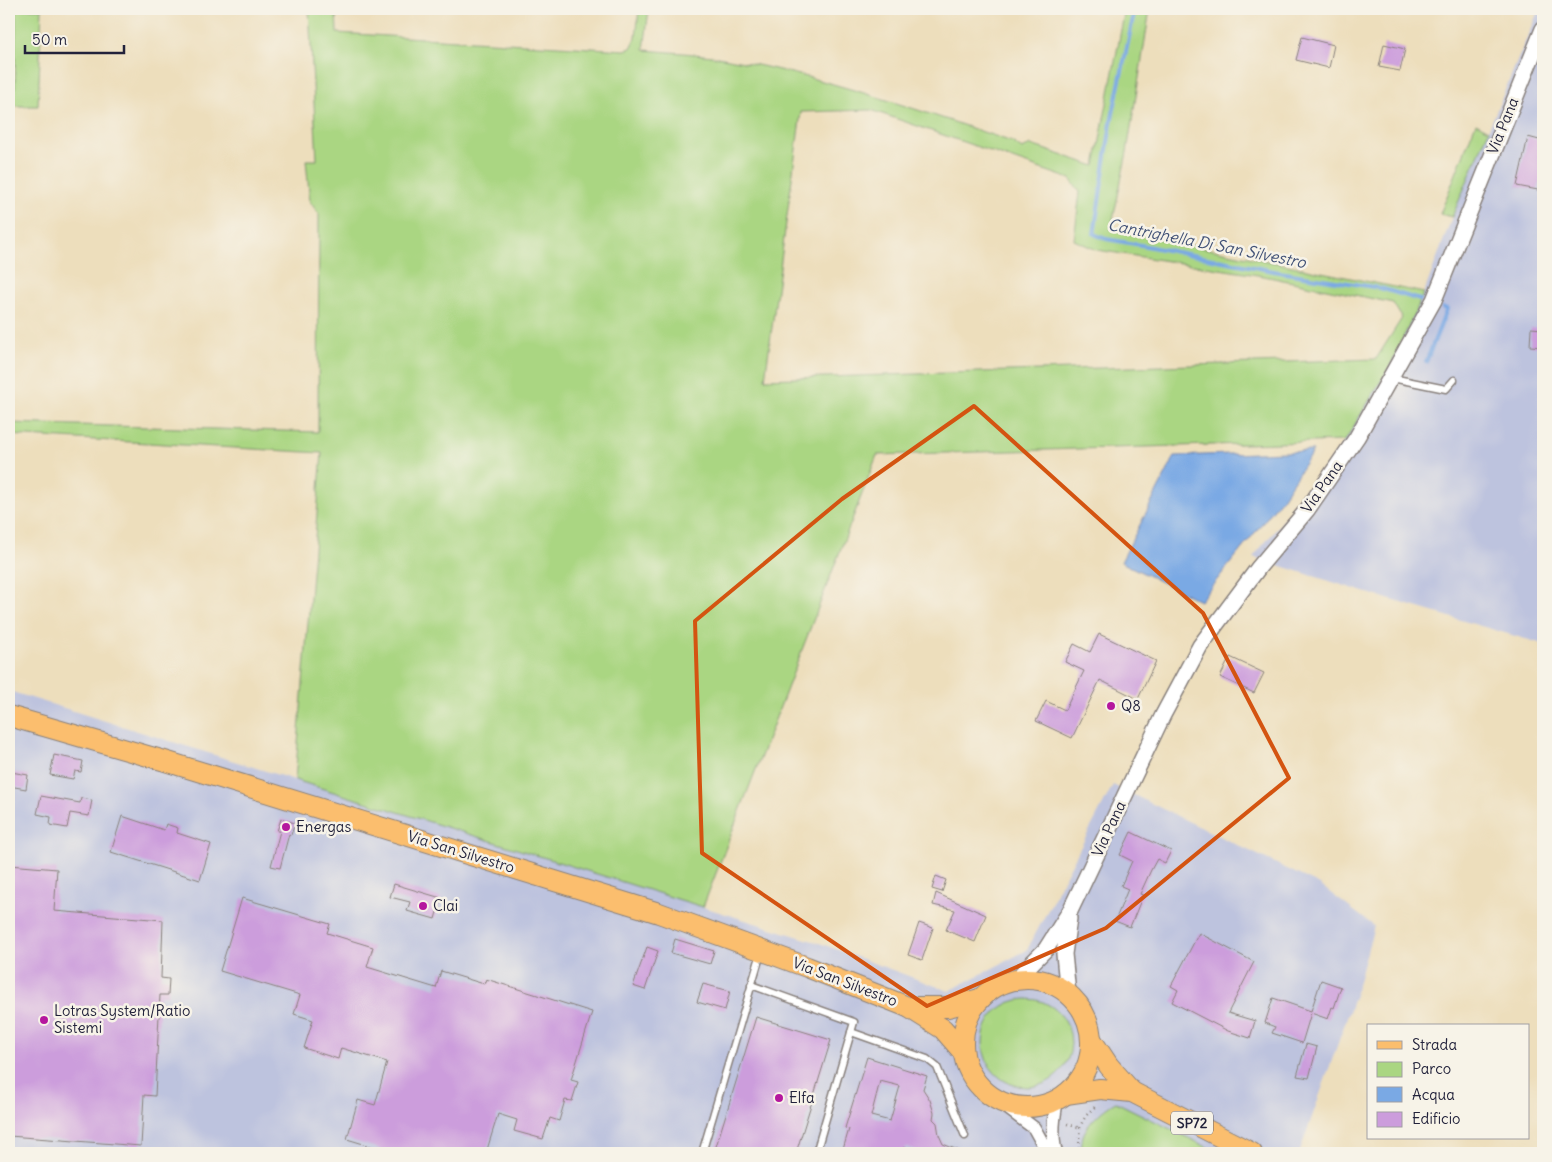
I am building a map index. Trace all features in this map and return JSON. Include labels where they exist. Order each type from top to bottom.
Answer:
[{"type":"main road","name":"Via San Silvestro","points":[[9,716],[174,764],[649,910],[761,950],[908,1007],[943,1029],[963,1052]]},
{"type":"main road","points":[[1035,979],[1053,984],[1068,994],[1084,1014],[1090,1039],[1089,1059],[1080,1078],[1062,1096],[1041,1105],[1023,1107],[1006,1103],[990,1095],[977,1083],[968,1068],[963,1052],[964,1032],[969,1014],[980,998],[997,986],[1016,980],[1035,979]]},
{"type":"main road","name":"Via San Silvestro","points":[[908,1007],[948,1007],[980,998]]},
{"type":"main road","name":"SP72","points":[[1090,1039],[1124,1091]]},
{"type":"main road","name":"SP72","points":[[1062,1096],[1100,1089],[1124,1091],[1252,1153]]},
{"type":"street","name":"Via Pana","points":[[1016,980],[1046,949],[1070,911],[1163,714],[1200,646],[1259,567],[1307,510],[1357,437],[1434,300],[1542,36]]},
{"type":"street","name":"Via Pana","points":[[1068,994],[1064,954],[1070,911]]},
{"type":"street","points":[[990,1095],[1034,1128],[1048,1153]]},
{"type":"street","points":[[1056,1153],[1053,1120],[1062,1096]]},
{"type":"lane","points":[[1390,378],[1446,389],[1454,380]]},
{"type":"lane","points":[[702,1153],[761,950]]},
{"type":"lane","points":[[751,985],[854,1022],[816,1153]]},
{"type":"lane","points":[[851,1032],[927,1059],[936,1067],[965,1136]]},
{"type":"path","points":[[1080,1153],[1078,1134],[1082,1122],[1091,1110],[1124,1091]]},
{"type":"highlighted area","points":[[974,406],[1203,613],[1289,778],[1106,928],[927,1006],[702,853],[695,621],[842,499]]},
{"type":"shaded area","points":[[1539,9],[1543,9],[1543,644],[1364,592],[1253,557],[1298,503],[1345,441],[1391,364],[1424,293],[1452,217]]},
{"type":"shaded area","points":[[9,691],[822,944],[949,991],[1027,950],[1113,785],[1320,885],[1374,926],[1356,992],[1300,1151],[1304,1153],[9,1153]]},
{"type":"green space","points":[[16,9],[42,9],[38,106],[9,106],[9,88],[15,88]]},
{"type":"green space","points":[[309,9],[336,9],[337,33],[625,50],[631,48],[636,38],[639,9],[649,9],[644,50],[712,56],[789,72],[864,93],[938,117],[1012,142],[1022,149],[1031,145],[1095,166],[1125,9],[1150,9],[1127,152],[1111,229],[1424,293],[1391,364],[1345,441],[877,455],[703,907],[295,780],[322,453],[9,435],[9,423],[318,432],[319,214],[310,202],[306,160],[317,160]],"holes":[[[871,110],[1070,179],[1080,192],[1074,240],[1097,250],[1264,276],[1393,303],[1402,318],[1376,359],[765,379],[801,112]]]},
{"type":"green space","points":[[1476,123],[1489,130],[1452,217],[1440,214]]},
{"type":"green space","points":[[1027,999],[1044,1002],[1058,1012],[1068,1026],[1071,1043],[1068,1060],[1058,1074],[1044,1084],[1027,1087],[1010,1084],[996,1074],[986,1060],[983,1043],[986,1026],[996,1012],[1010,1002]]},
{"type":"green space","points":[[1116,1102],[1219,1153],[1084,1153],[1082,1143],[1086,1129],[1100,1113]]},
{"type":"water","points":[[1313,451],[1281,500],[1200,601],[1121,562],[1175,456]]},
{"type":"building","points":[[1302,37],[1334,45],[1329,68],[1296,60]]},
{"type":"building","points":[[1384,44],[1405,49],[1400,71],[1379,67]]},
{"type":"building","points":[[1528,137],[1543,141],[1543,168],[1538,190],[1517,186]]},
{"type":"building","points":[[1531,328],[1543,329],[1543,347],[1530,346]]},
{"type":"building","points":[[1099,634],[1156,661],[1138,699],[1100,680],[1072,738],[1036,721],[1046,701],[1065,710],[1084,671],[1065,662],[1074,644],[1090,652]]},
{"type":"building","points":[[1230,657],[1264,673],[1254,693],[1220,677]]},
{"type":"building","points":[[54,755],[83,761],[81,772],[75,771],[73,779],[50,775]]},
{"type":"building","points":[[11,772],[28,775],[26,789],[9,786]]},
{"type":"building","points":[[41,796],[80,803],[81,798],[92,800],[89,816],[70,813],[67,828],[50,825],[51,817],[37,814]]},
{"type":"building","points":[[122,816],[164,830],[166,824],[178,828],[177,833],[211,844],[200,880],[111,852]]},
{"type":"building","points":[[281,819],[295,823],[291,835],[289,834],[280,868],[271,866],[280,831],[277,831]]},
{"type":"building","points":[[1131,832],[1171,851],[1165,863],[1157,859],[1151,870],[1140,894],[1143,895],[1130,927],[1115,921],[1128,889],[1121,886],[1132,861],[1120,855]]},
{"type":"building","points":[[9,865],[57,869],[54,911],[163,920],[161,978],[169,979],[168,995],[160,995],[155,1096],[144,1095],[141,1146],[9,1136]]},
{"type":"building","points":[[936,876],[946,880],[942,892],[932,889]]},
{"type":"building","points":[[394,884],[441,898],[435,919],[407,911],[410,902],[390,897]]},
{"type":"building","points":[[936,893],[986,915],[975,942],[946,930],[955,910],[933,905]]},
{"type":"building","points":[[242,898],[330,924],[327,933],[373,947],[367,967],[436,988],[441,971],[484,984],[486,979],[592,1012],[571,1080],[578,1082],[572,1101],[565,1100],[559,1121],[550,1118],[543,1139],[514,1131],[517,1120],[498,1114],[486,1153],[379,1153],[380,1149],[347,1139],[358,1100],[375,1105],[387,1062],[341,1048],[338,1059],[304,1048],[313,1020],[294,1014],[300,995],[220,971]]},
{"type":"building","points":[[919,923],[933,928],[922,960],[908,955]]},
{"type":"building","points":[[1199,933],[1254,962],[1228,1013],[1255,1021],[1250,1038],[1228,1031],[1172,1002],[1178,990],[1171,986]]},
{"type":"building","points":[[675,939],[714,951],[710,964],[671,953]]},
{"type":"building","points":[[647,947],[658,951],[645,990],[633,986]]},
{"type":"building","points":[[1321,980],[1341,987],[1328,1019],[1311,1013],[1302,1043],[1272,1033],[1275,1027],[1265,1023],[1273,998],[1311,1011]]},
{"type":"building","points":[[703,984],[730,991],[725,1010],[697,1002]]},
{"type":"building","points":[[756,1017],[831,1040],[796,1153],[714,1153]]},
{"type":"building","points":[[1306,1044],[1317,1047],[1309,1078],[1297,1076]]},
{"type":"building","points":[[867,1057],[927,1076],[923,1089],[930,1100],[934,1113],[933,1119],[937,1123],[943,1144],[965,1153],[927,1153],[905,1147],[904,1153],[842,1153],[849,1129],[845,1128]],"holes":[[[880,1081],[900,1086],[890,1121],[871,1116]]]},
{"type":"waterway","name":"Cantrighella Di San Silvestro","points":[[1135,9],[1111,123],[1094,234],[1106,239],[1279,272],[1380,288],[1420,300]]},
{"type":"waterway","name":"Cantrighella Di San Silvestro","points":[[1426,362],[1447,309],[1443,308]]},
{"type":"place","name":"Q8","points":[[1111,706]]},
{"type":"place","name":"Energas","points":[[286,827]]},
{"type":"place","name":"Clai","points":[[423,906]]},
{"type":"place","name":"Lotras System/Ratio Sistemi","points":[[44,1020]]},
{"type":"place","name":"Elfa","points":[[779,1098]]}]
